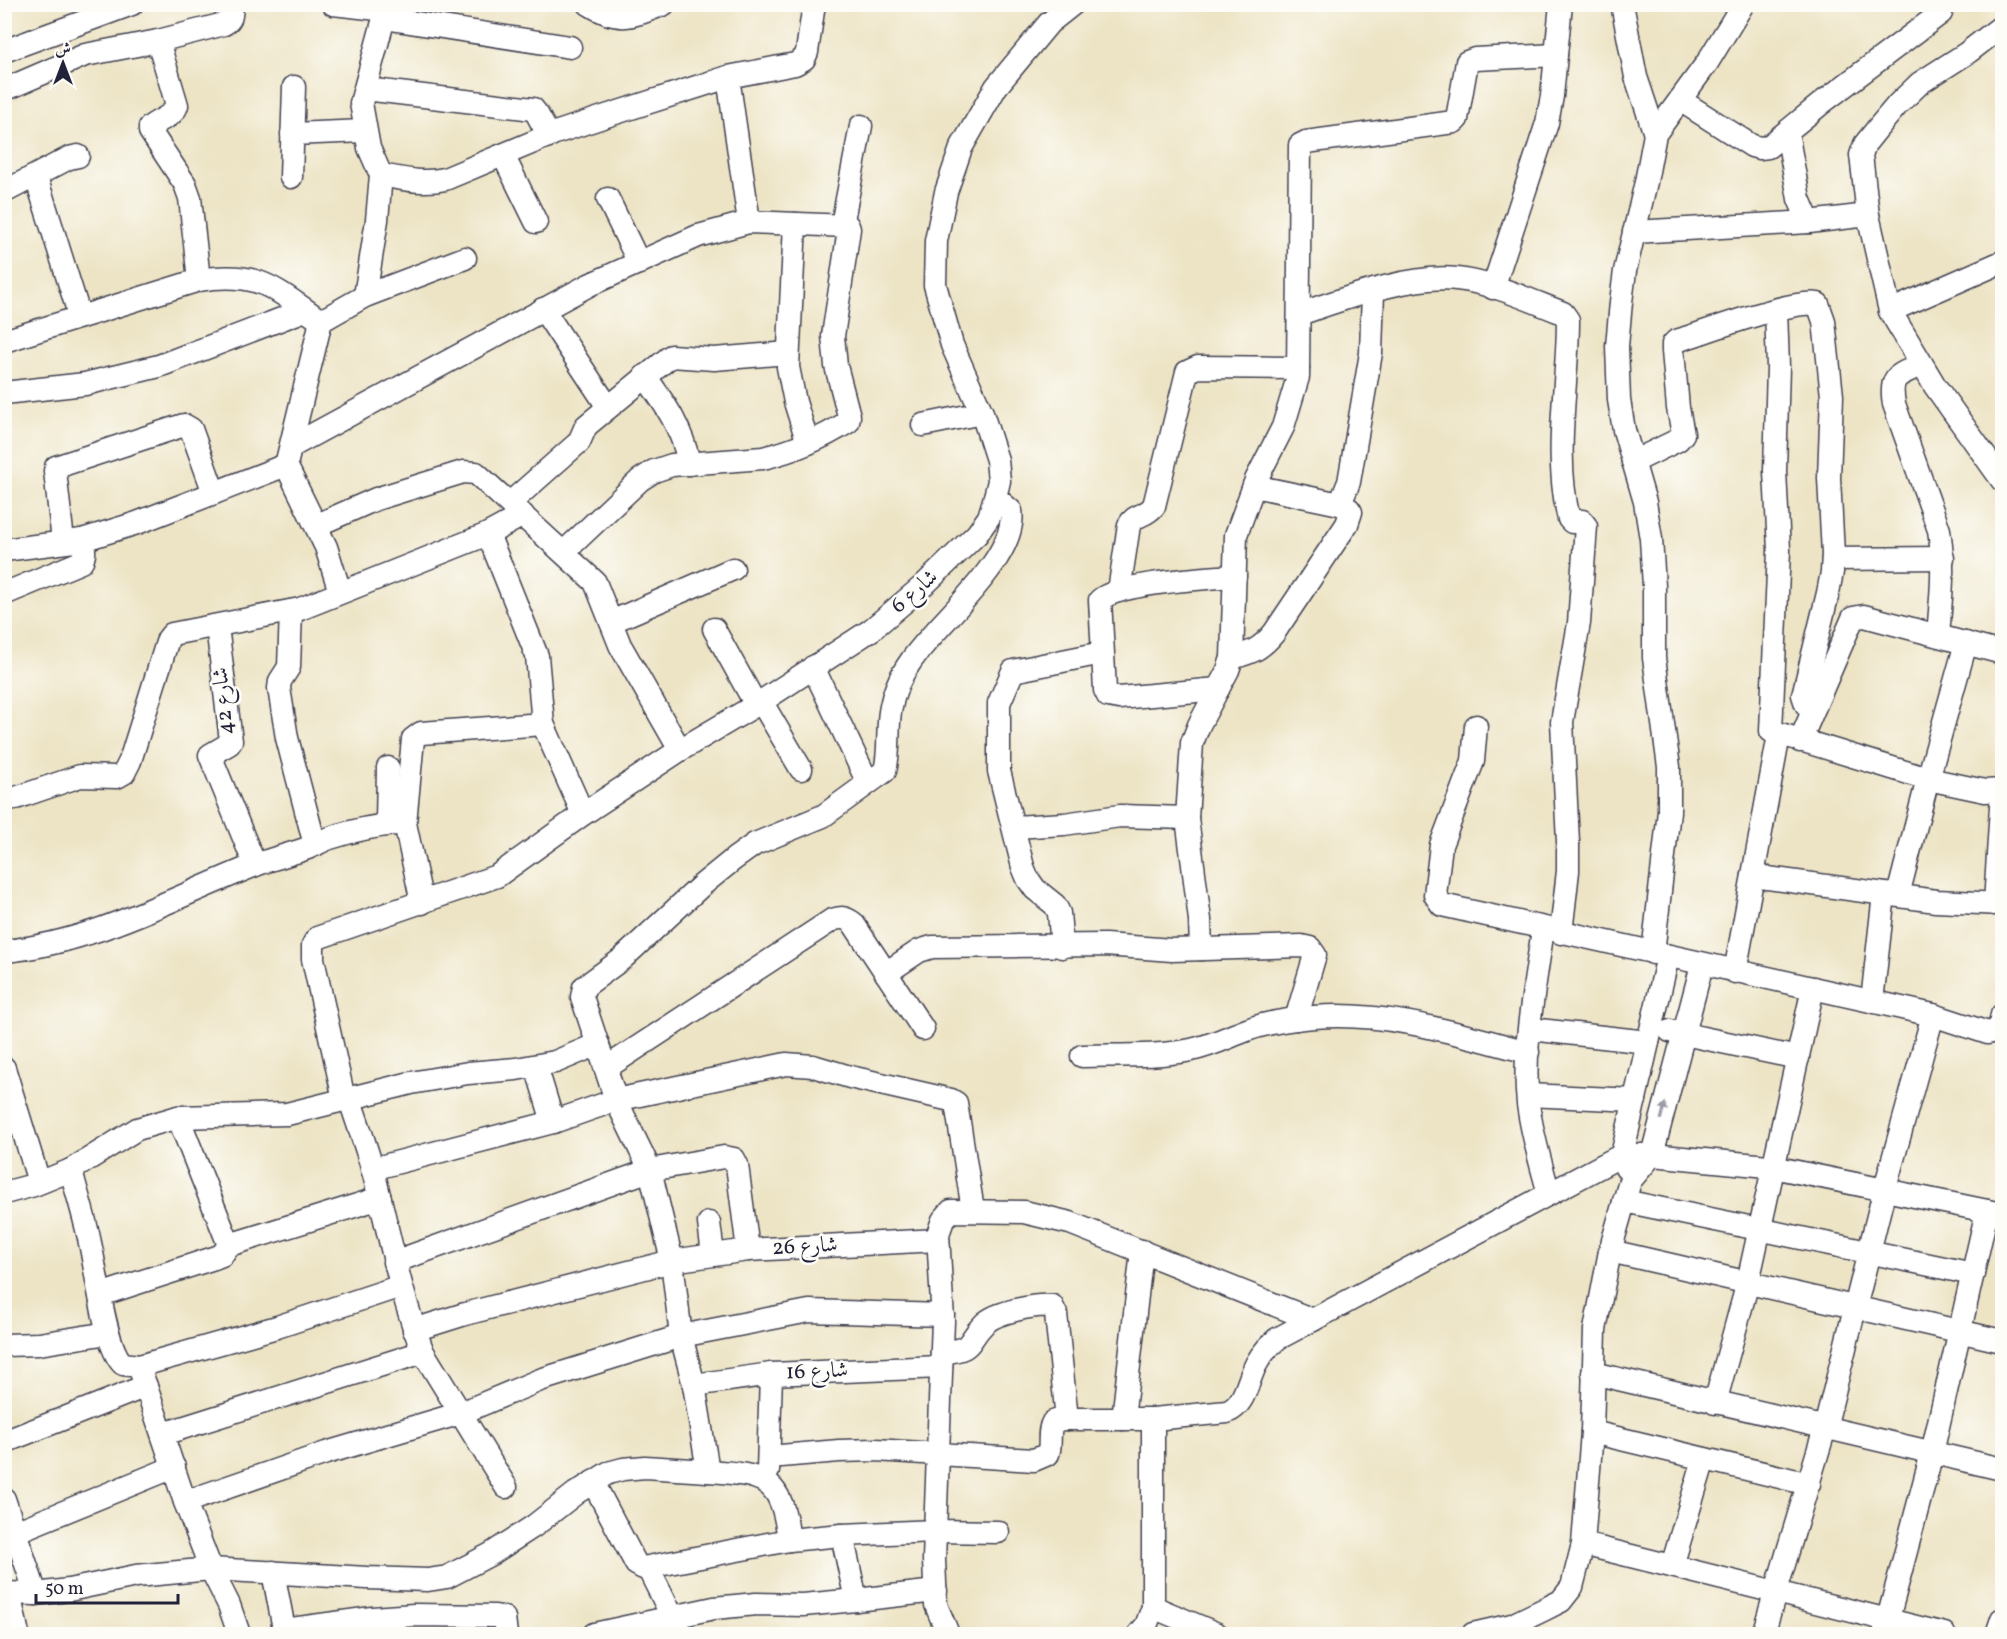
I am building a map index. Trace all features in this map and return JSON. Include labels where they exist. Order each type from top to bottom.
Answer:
[{"type":"street","points":[[4,51],[132,4]]},
{"type":"street","points":[[4,90],[85,55],[158,41],[224,24],[230,21],[232,4]]},
{"type":"street","points":[[333,4],[387,11],[570,47]]},
{"type":"street","points":[[589,4],[600,11],[620,16],[636,16],[664,4]]},
{"type":"street","points":[[381,175],[432,182],[459,174],[549,136],[728,77],[795,64],[804,58],[807,52],[814,4]]},
{"type":"street","name":"شارع 6","points":[[506,1487],[423,1352],[414,1330],[394,1262],[372,1168],[347,1098],[313,959],[313,945],[317,938],[497,876],[583,814],[680,750],[871,630],[931,579],[977,534],[989,516],[995,497],[999,481],[997,460],[982,412],[952,345],[935,285],[936,241],[946,192],[961,148],[996,87],[1049,23],[1073,4]]},
{"type":"street","points":[[1493,288],[1547,123],[1562,4]]},
{"type":"street","points":[[1622,4],[1636,77],[1655,134]]},
{"type":"street","points":[[1627,1191],[1622,1155],[1650,1034],[1660,955],[1669,767],[1654,658],[1654,586],[1651,539],[1645,502],[1624,430],[1619,400],[1617,345],[1625,271],[1655,134],[1707,63],[1743,4]]},
{"type":"street","points":[[365,296],[377,220],[381,175],[369,148],[361,103],[387,11]]},
{"type":"street","points":[[1680,100],[1752,146],[1768,147],[1823,102],[1941,13]]},
{"type":"street","points":[[2002,27],[1920,83],[1898,104],[1865,144],[1861,155],[1868,215],[1890,311],[1935,386],[2002,480]]},
{"type":"street","points":[[158,41],[177,105],[175,112],[150,127],[150,131],[185,184],[190,198],[200,280]]},
{"type":"street","points":[[1201,949],[1200,920],[1186,818],[1192,742],[1232,658],[1236,534],[1254,486],[1283,427],[1298,377],[1300,145],[1306,142],[1454,122],[1457,118],[1467,62],[1475,59],[1556,55]]},
{"type":"street","points":[[728,77],[749,222]]},
{"type":"street","points":[[291,177],[294,87]]},
{"type":"street","points":[[365,89],[533,109],[549,136]]},
{"type":"street","points":[[842,225],[861,126]]},
{"type":"street","points":[[292,134],[365,130]]},
{"type":"street","points":[[1787,132],[1799,199],[1809,222]]},
{"type":"street","points":[[503,155],[536,222]]},
{"type":"street","points":[[4,192],[69,158],[78,156]]},
{"type":"street","points":[[36,177],[80,317]]},
{"type":"street","points":[[608,200],[639,263]]},
{"type":"street","points":[[1634,232],[1809,222],[1868,215]]},
{"type":"street","points":[[4,550],[72,541],[160,515],[214,493],[289,455],[543,309],[589,285],[698,236],[749,222],[848,226],[833,336],[836,366],[849,419],[845,424],[808,443],[763,458],[672,465],[654,471],[640,480],[564,552]]},
{"type":"street","points":[[795,224],[788,353],[790,380],[808,443]]},
{"type":"street","points":[[4,393],[85,384],[159,366],[313,315],[465,258]]},
{"type":"street","points":[[1890,311],[2002,262]]},
{"type":"street","points":[[4,341],[200,280],[220,277],[244,277],[265,283],[313,315]]},
{"type":"street","points":[[1299,314],[1373,291],[1429,279],[1456,279],[1493,288],[1563,313],[1568,320],[1562,409],[1563,484],[1569,519],[1572,522],[1582,521],[1586,526],[1579,623],[1562,722],[1568,871],[1530,1029],[1527,1095],[1532,1135],[1549,1194]]},
{"type":"street","points":[[1340,504],[1349,482],[1371,353],[1373,291]]},
{"type":"street","points":[[1633,462],[1678,440],[1683,434],[1677,408],[1673,351],[1673,344],[1676,341],[1776,310],[1810,302],[1818,304],[1821,309],[1832,396],[1829,478],[1833,559],[1830,582],[1803,695],[1806,704],[1814,707]]},
{"type":"street","points":[[543,309],[608,407]]},
{"type":"street","points":[[1753,876],[1936,901],[1999,904],[2002,790],[1985,791],[1928,779],[1789,738],[1770,729],[1779,550],[1775,471],[1775,401],[1778,367],[1776,310]]},
{"type":"street","points":[[313,315],[289,455],[326,547],[340,592]]},
{"type":"street","points":[[4,800],[26,795],[80,776],[117,777],[124,774],[168,639],[172,634],[300,609],[488,534],[517,509],[579,442],[583,436],[583,429],[671,356],[714,359],[788,353]]},
{"type":"street","points":[[1922,365],[1897,376],[1893,380],[1892,394],[1939,530],[1944,573],[1938,635]]},
{"type":"street","points":[[1119,591],[1129,525],[1133,519],[1145,515],[1154,506],[1187,372],[1198,367],[1298,368]]},
{"type":"street","points":[[645,376],[676,422],[686,446],[689,464]]},
{"type":"street","points":[[922,424],[982,412]]},
{"type":"street","points":[[4,594],[81,562],[84,558],[85,553],[72,541],[55,471],[56,467],[183,424],[191,429],[214,493]]},
{"type":"street","points":[[317,525],[376,500],[463,472],[476,472],[595,582],[620,645],[680,750]]},
{"type":"street","points":[[1232,658],[1256,651],[1265,645],[1275,633],[1347,524],[1350,512],[1340,504],[1254,486]]},
{"type":"street","points":[[708,1471],[694,1385],[681,1336],[672,1261],[650,1170],[616,1100],[582,997],[584,987],[622,959],[702,885],[734,859],[755,844],[823,816],[885,771],[892,704],[896,688],[911,661],[991,567],[1008,538],[1011,511],[995,497]]},
{"type":"street","points":[[488,534],[537,656],[543,724],[583,814]]},
{"type":"street","points":[[1833,559],[1943,558]]},
{"type":"street","points":[[611,622],[733,569]]},
{"type":"street","points":[[1218,689],[1119,698],[1108,696],[1105,690],[1100,600],[1119,591],[1185,579],[1235,576]]},
{"type":"street","points":[[291,611],[289,667],[280,681],[279,688],[287,738],[315,845]]},
{"type":"street","points":[[1735,972],[1753,876],[1789,738],[1814,707],[1853,618],[1864,616],[2002,653]]},
{"type":"street","name":"شارع 42","points":[[217,626],[231,741],[210,754],[255,865]]},
{"type":"street","points":[[714,629],[801,769]]},
{"type":"street","points":[[1872,1001],[1891,895],[1928,779],[1966,643]]},
{"type":"street","points":[[1062,947],[1059,913],[1055,905],[1035,889],[1028,879],[999,771],[999,703],[1010,674],[1021,668],[1102,653]]},
{"type":"street","points":[[813,667],[868,783]]},
{"type":"street","points":[[396,824],[413,739],[416,735],[543,724]]},
{"type":"street","points":[[1476,726],[1473,761],[1441,845],[1435,895],[1442,905],[1702,965],[1934,1015],[1988,1033],[1999,1029],[2002,1015]]},
{"type":"street","points":[[388,768],[396,824],[422,903]]},
{"type":"street","points":[[1014,827],[1064,824],[1120,816],[1186,818]]},
{"type":"street","points":[[4,951],[63,942],[138,915],[255,865],[348,833],[396,824]]},
{"type":"street","points":[[606,1068],[839,917],[846,918],[853,923],[923,1029]]},
{"type":"street","points":[[886,973],[919,951],[932,947],[1105,945],[1172,950],[1301,946],[1314,951],[1314,962],[1296,1019]]},
{"type":"street","points":[[1473,1635],[1512,1625],[1561,1601],[1572,1587],[1583,1544],[1592,1432],[1595,1330],[1610,1251],[1627,1191],[1652,1155],[1702,965]]},
{"type":"street","points":[[1715,1403],[1748,1282],[1813,988]]},
{"type":"street","points":[[1763,1635],[1825,1428],[1885,1188],[1934,1015]]},
{"type":"street","points":[[1082,1056],[1191,1050],[1212,1045],[1248,1029],[1281,1020],[1316,1017],[1379,1018],[1422,1025],[1528,1052]]},
{"type":"street","points":[[1530,1029],[1684,1034],[1798,1058]]},
{"type":"street","points":[[4,1193],[71,1170],[136,1129],[178,1117],[286,1114],[411,1083],[555,1062],[598,1044]]},
{"type":"street","points":[[372,1168],[554,1122],[616,1100],[786,1064],[813,1066],[850,1077],[951,1100],[958,1107],[973,1210]]},
{"type":"street","points":[[536,1066],[554,1122]]},
{"type":"street","points":[[4,1068],[39,1182]]},
{"type":"street","points":[[1527,1095],[1635,1100]]},
{"type":"street","points":[[178,1117],[229,1245]]},
{"type":"street","points":[[769,1457],[839,1450],[876,1450],[1034,1460],[1048,1454],[1049,1428],[1053,1422],[1067,1419],[1153,1419],[1227,1412],[1234,1409],[1240,1402],[1256,1363],[1265,1349],[1276,1339],[1622,1155],[1652,1155],[1774,1167],[1995,1212],[1973,1274],[1932,1453],[1886,1628]]},
{"type":"street","points":[[394,1262],[650,1170],[724,1157],[734,1159],[737,1165],[748,1250]]},
{"type":"street","points":[[71,1170],[90,1241],[108,1333],[119,1362],[142,1376],[185,1502],[211,1569],[229,1605],[239,1635]]},
{"type":"street","points":[[1627,1191],[1760,1229],[1973,1274]]},
{"type":"street","points":[[100,1295],[222,1255],[229,1245],[380,1198]]},
{"type":"street","points":[[948,1635],[936,1605],[935,1531],[943,1315],[939,1240],[943,1220],[951,1211],[1023,1212],[1070,1223],[1313,1320]]},
{"type":"street","points":[[709,1223],[713,1254]]},
{"type":"street","name":"شارع 26","points":[[414,1330],[484,1309],[672,1261],[748,1250],[939,1240]]},
{"type":"street","points":[[1123,1419],[1142,1251]]},
{"type":"street","points":[[1610,1251],[2002,1341]]},
{"type":"street","points":[[4,1442],[142,1376],[277,1327],[401,1286]]},
{"type":"street","name":"شارع 16","points":[[694,1385],[771,1374],[942,1360],[968,1346],[984,1324],[1000,1314],[1052,1306],[1056,1314],[1067,1419]]},
{"type":"street","points":[[185,1502],[326,1453],[461,1413],[540,1380],[681,1336],[809,1311],[943,1315]]},
{"type":"street","points":[[4,1345],[39,1344],[108,1333]]},
{"type":"street","points":[[163,1434],[423,1352]]},
{"type":"street","points":[[1593,1373],[2002,1469]]},
{"type":"street","points":[[767,1484],[771,1374]]},
{"type":"street","points":[[1139,1635],[1146,1626],[1153,1607],[1153,1419]]},
{"type":"street","points":[[1592,1432],[1809,1484]]},
{"type":"street","points":[[1672,1566],[1704,1459]]},
{"type":"street","points":[[15,1532],[174,1467]]},
{"type":"street","points":[[18,1635],[7,1593],[36,1594],[69,1590],[136,1576],[211,1569],[428,1580],[447,1577],[464,1570],[500,1548],[593,1482],[608,1473],[623,1469],[645,1467],[751,1475],[767,1484],[780,1496],[789,1540]]},
{"type":"street","points":[[593,1482],[639,1567],[648,1568],[789,1540],[935,1531],[998,1532]]},
{"type":"street","points":[[4,1499],[36,1594]]},
{"type":"street","points":[[842,1535],[856,1600]]},
{"type":"street","points":[[1583,1544],[1777,1593],[1886,1628],[1944,1635]]},
{"type":"street","points":[[648,1568],[677,1626]]},
{"type":"street","points":[[273,1572],[285,1632],[372,1618],[414,1615],[495,1616],[504,1618],[506,1635]]},
{"type":"street","points":[[594,1635],[677,1626],[714,1608],[756,1604],[803,1605],[936,1592]]},
{"type":"street","points":[[1153,1607],[1217,1635]]},
{"type":"street","points":[[1997,1635],[2002,1620]]}]
